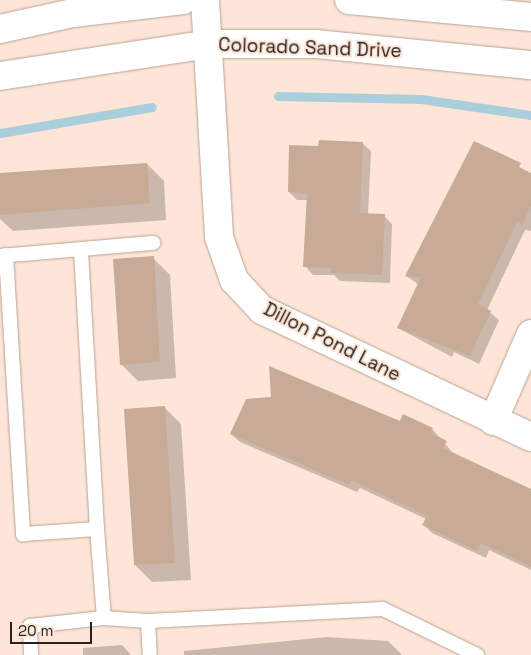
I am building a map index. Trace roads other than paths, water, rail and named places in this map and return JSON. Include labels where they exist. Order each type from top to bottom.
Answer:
[{"type":"street","points":[[0,29],[73,13],[183,0]]},
{"type":"street","name":"Dillon Pond Lane","points":[[205,0],[219,238],[234,280],[262,310],[492,421],[531,437]]},
{"type":"street","points":[[349,0],[531,17]]},
{"type":"street","name":"Colorado Sand Drive","points":[[0,76],[208,44],[316,44],[531,65]]},
{"type":"street","points":[[492,421],[531,334]]},
{"type":"lane","points":[[97,529],[23,534],[3,255],[153,243]]},
{"type":"lane","points":[[81,250],[104,618]]},
{"type":"lane","points":[[31,655],[30,626],[104,618],[148,621],[383,609],[477,655]]},
{"type":"lane","points":[[148,621],[150,655]]},
{"type":"waterway","points":[[278,96],[421,99],[531,115]]},
{"type":"waterway","points":[[0,133],[152,107]]}]
